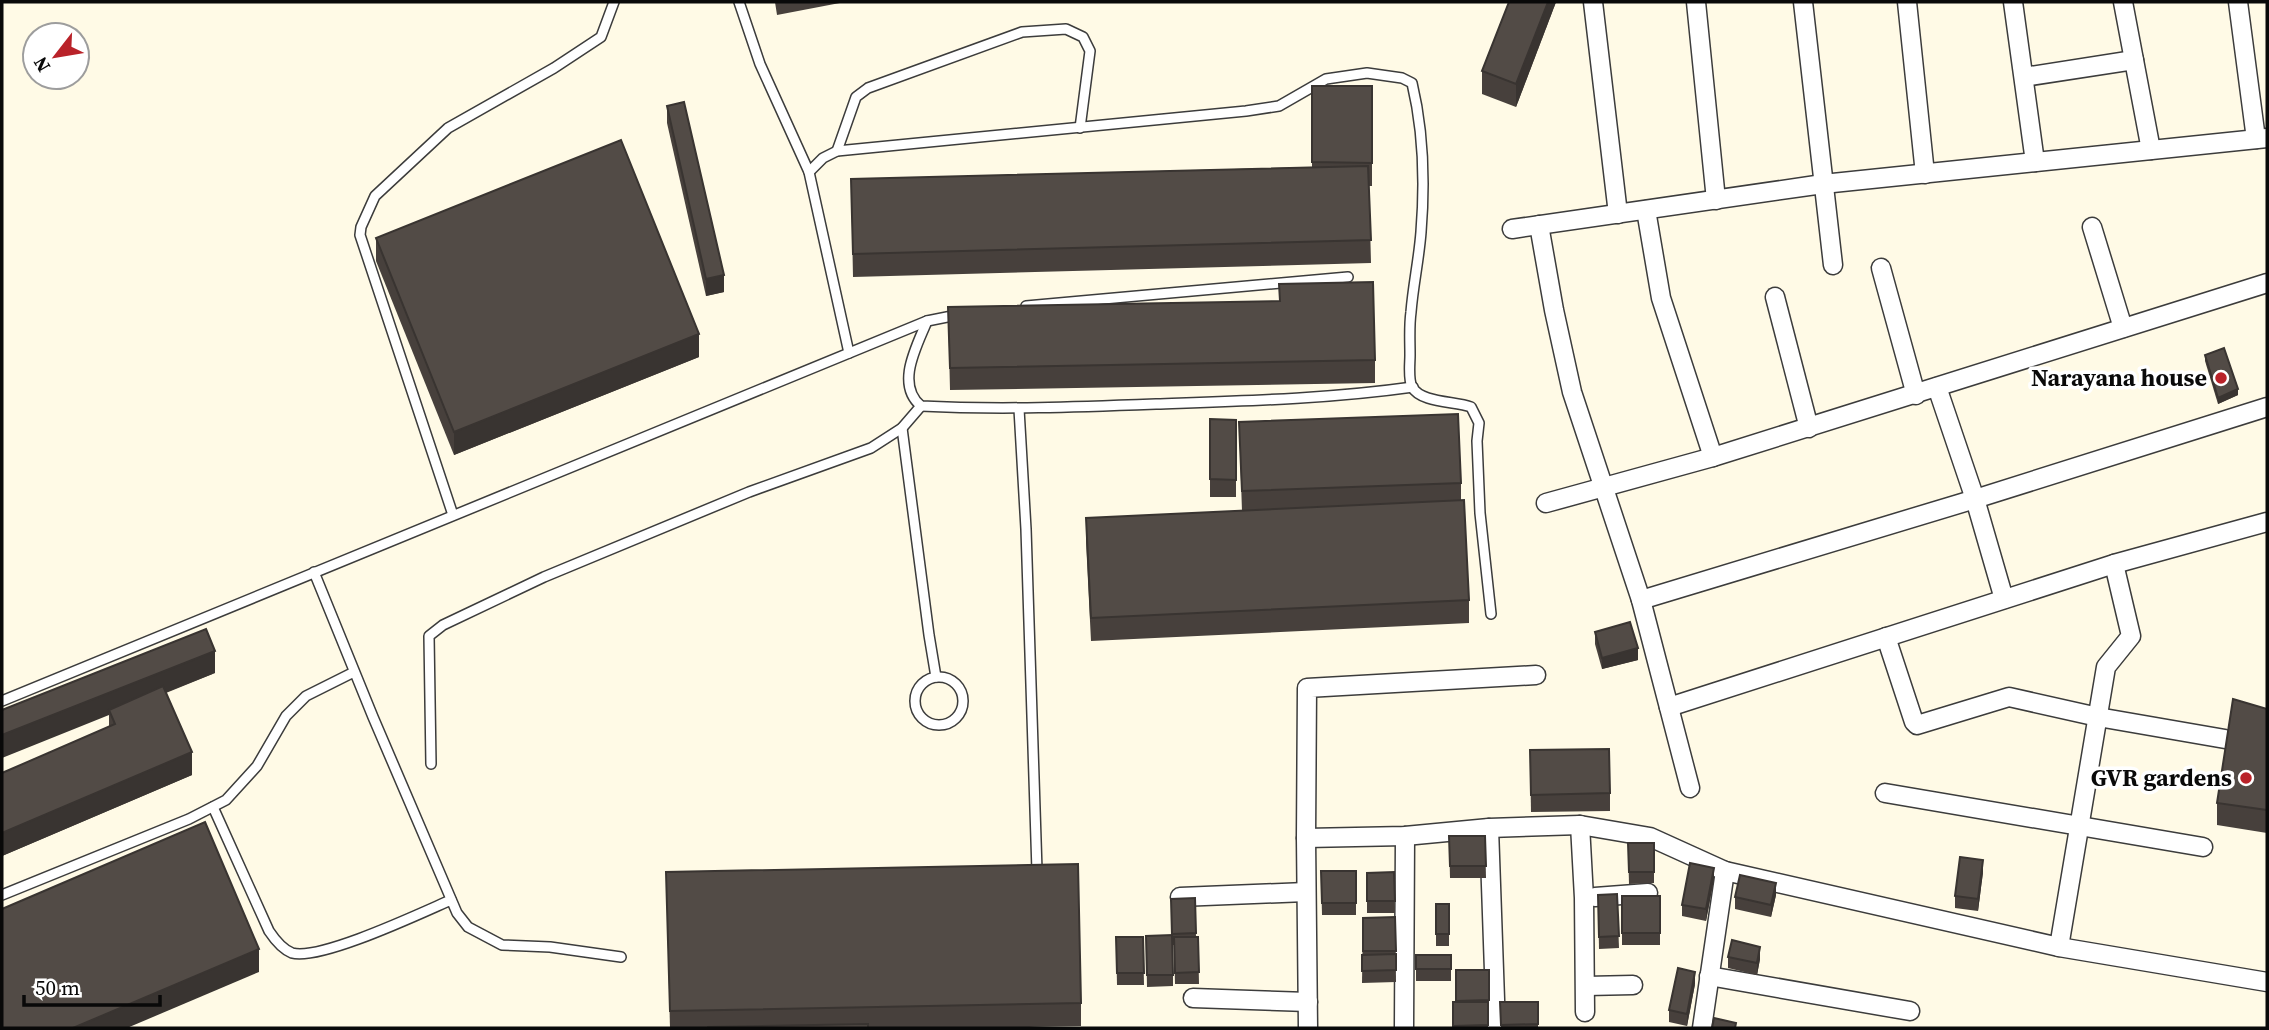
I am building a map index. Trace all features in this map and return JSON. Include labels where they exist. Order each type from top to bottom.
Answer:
[{"type":"street","points":[[1593,2],[1618,214]]},
{"type":"street","points":[[1696,2],[1716,200]]},
{"type":"street","points":[[1803,2],[1833,265]]},
{"type":"street","points":[[1908,2],[1925,173]]},
{"type":"street","points":[[2013,2],[2035,162]]},
{"type":"street","points":[[2123,2],[2151,150]]},
{"type":"street","points":[[1512,229],[1823,184],[2262,138],[2238,2]]},
{"type":"street","points":[[2024,77],[2134,60]]},
{"type":"street","points":[[1646,209],[1661,298],[1713,457]]},
{"type":"street","points":[[1539,225],[1572,392],[1641,600],[1690,788]]},
{"type":"street","points":[[2092,227],[2123,328]]},
{"type":"street","points":[[1881,268],[1916,395]]},
{"type":"street","points":[[1546,503],[1713,457],[2123,328],[2266,289]]},
{"type":"street","points":[[1775,297],[1809,428]]},
{"type":"street","points":[[1937,387],[1975,499],[2004,599]]},
{"type":"street","points":[[1641,600],[2267,407]]},
{"type":"street","points":[[1669,707],[2113,564],[2267,522]]},
{"type":"street","points":[[2059,947],[2106,667],[2131,636],[2113,564]]},
{"type":"street","points":[[1886,637],[1917,725],[2009,697],[2098,718],[2225,739]]},
{"type":"street","points":[[1308,1028],[1307,688],[1536,675]]},
{"type":"street","points":[[1885,793],[2203,847]]},
{"type":"street","points":[[1306,838],[1405,836],[1489,828],[1580,825],[1650,837],[1725,871],[2059,947],[2267,982]]},
{"type":"street","points":[[1580,825],[1585,1012]]},
{"type":"street","points":[[1489,828],[1496,1028]]},
{"type":"street","points":[[1404,1028],[1405,836]]},
{"type":"street","points":[[1702,1028],[1725,871]]},
{"type":"street","points":[[1180,897],[1306,892]]},
{"type":"street","points":[[1584,898],[1647,893]]},
{"type":"street","points":[[1709,976],[1910,1011]]},
{"type":"street","points":[[1586,986],[1633,985]]},
{"type":"street","points":[[1193,998],[1308,1002]]},
{"type":"lane","points":[[453,515],[360,235],[361,227],[375,196],[448,128],[554,68],[601,37],[614,2]]},
{"type":"lane","points":[[739,2],[760,64],[809,172],[849,353]]},
{"type":"lane","points":[[837,151],[856,97],[869,88],[1022,32],[1066,29],[1083,37],[1090,51],[1080,128]]},
{"type":"lane","points":[[809,172],[823,158],[837,151],[1246,111],[1279,106],[1326,79],[1367,73],[1402,78],[1412,83],[1424,176],[1421,235],[1410,315],[1410,373],[1413,387],[1421,396],[1471,407],[1479,423],[1477,441],[1480,513],[1491,614]]},
{"type":"lane","points":[[1010,308],[1348,277]]},
{"type":"lane","points":[[2,701],[927,321],[971,313]]},
{"type":"lane","points":[[927,321],[909,365],[914,400],[921,406],[1019,409],[1338,395],[1413,387]]},
{"type":"lane","points":[[431,764],[429,636],[443,625],[557,571],[749,492],[871,447],[902,428],[921,406]]},
{"type":"lane","points":[[1019,409],[1037,871]]},
{"type":"lane","points":[[902,428],[936,677]]},
{"type":"lane","points":[[314,572],[451,900],[468,927],[502,945],[550,947],[621,957]]},
{"type":"lane","points":[[2,895],[226,800],[257,766],[286,716],[306,696],[354,671]]},
{"type":"lane","points":[[936,677],[952,680],[958,685],[964,700],[960,715],[939,726],[924,720],[919,714],[915,698],[922,684],[936,677]]},
{"type":"lane","points":[[213,807],[269,931],[277,943],[294,953],[333,949],[451,900]]},
{"type":"building","points":[[1509,2],[1548,2],[1516,84],[1482,71]]},
{"type":"building","points":[[1312,86],[1372,86],[1372,163],[1312,162]]},
{"type":"building","points":[[684,102],[724,275],[706,279],[667,106]]},
{"type":"building","points":[[621,140],[699,334],[454,432],[376,238]]},
{"type":"building","points":[[1368,166],[1371,240],[853,254],[851,179]]},
{"type":"building","points":[[1373,282],[1375,360],[950,368],[948,307],[1280,301],[1279,284]]},
{"type":"building","name":"Narayana house","points":[[2224,348],[2238,389],[2218,398],[2205,355]]},
{"type":"building","points":[[1458,414],[1461,483],[1242,491],[1239,422]]},
{"type":"building","points":[[1210,419],[1236,420],[1236,480],[1210,479]]},
{"type":"building","points":[[1464,500],[1469,600],[1091,618],[1086,518]]},
{"type":"building","points":[[1630,622],[1638,648],[1602,658],[1595,632]]},
{"type":"building","points":[[206,629],[215,651],[2,735],[2,710]]},
{"type":"building","points":[[163,686],[192,752],[2,833],[2,773],[115,724],[109,710]]},
{"type":"building","name":"GVR gardens","points":[[2233,699],[2267,709],[2267,810],[2217,803]]},
{"type":"building","points":[[1609,749],[1610,793],[1531,795],[1530,750]]},
{"type":"building","points":[[205,822],[259,949],[73,1028],[2,1028],[2,909]]},
{"type":"building","points":[[1449,836],[1485,836],[1486,866],[1450,866]]},
{"type":"building","points":[[1628,843],[1654,843],[1654,872],[1629,872]]},
{"type":"building","points":[[1960,857],[1983,860],[1978,899],[1955,896]]},
{"type":"building","points":[[1690,863],[1714,868],[1706,909],[1682,905]]},
{"type":"building","points":[[1078,864],[1081,1003],[670,1011],[666,872]]},
{"type":"building","points":[[1321,871],[1356,871],[1356,903],[1322,903]]},
{"type":"building","points":[[1394,872],[1395,901],[1367,901],[1367,873]]},
{"type":"building","points":[[1740,875],[1776,883],[1771,905],[1735,897]]},
{"type":"building","points":[[1617,894],[1619,936],[1599,937],[1598,895]]},
{"type":"building","points":[[1622,896],[1660,896],[1660,933],[1622,933]]},
{"type":"building","points":[[1195,898],[1196,933],[1172,934],[1171,899]]},
{"type":"building","points":[[1436,904],[1449,904],[1449,934],[1436,934]]},
{"type":"building","points":[[1395,917],[1396,951],[1363,951],[1363,918]]},
{"type":"building","points":[[1172,935],[1173,975],[1147,975],[1146,936]]},
{"type":"building","points":[[1116,937],[1143,937],[1144,973],[1117,973]]},
{"type":"building","points":[[1174,937],[1198,937],[1199,972],[1175,973]]},
{"type":"building","points":[[1732,940],[1760,947],[1757,963],[1728,957]]},
{"type":"building","points":[[1396,954],[1396,970],[1362,971],[1362,955]]},
{"type":"building","points":[[1416,955],[1451,955],[1451,969],[1416,969]]},
{"type":"building","points":[[1678,968],[1695,972],[1687,1014],[1669,1010]]},
{"type":"building","points":[[1456,970],[1489,970],[1489,1000],[1456,1001]]},
{"type":"building","points":[[1453,1002],[1488,1002],[1488,1025],[1453,1026]]},
{"type":"building","points":[[1500,1002],[1538,1002],[1538,1024],[1501,1025]]},
{"type":"building","points":[[1714,1018],[1736,1023],[1735,1028],[1712,1028]]},
{"type":"building","points":[[868,1024],[868,1028],[708,1028],[708,1027]]},
{"type":"place","name":"Narayana house","points":[[2221,378]]},
{"type":"place","name":"GVR gardens","points":[[2246,778]]}]
